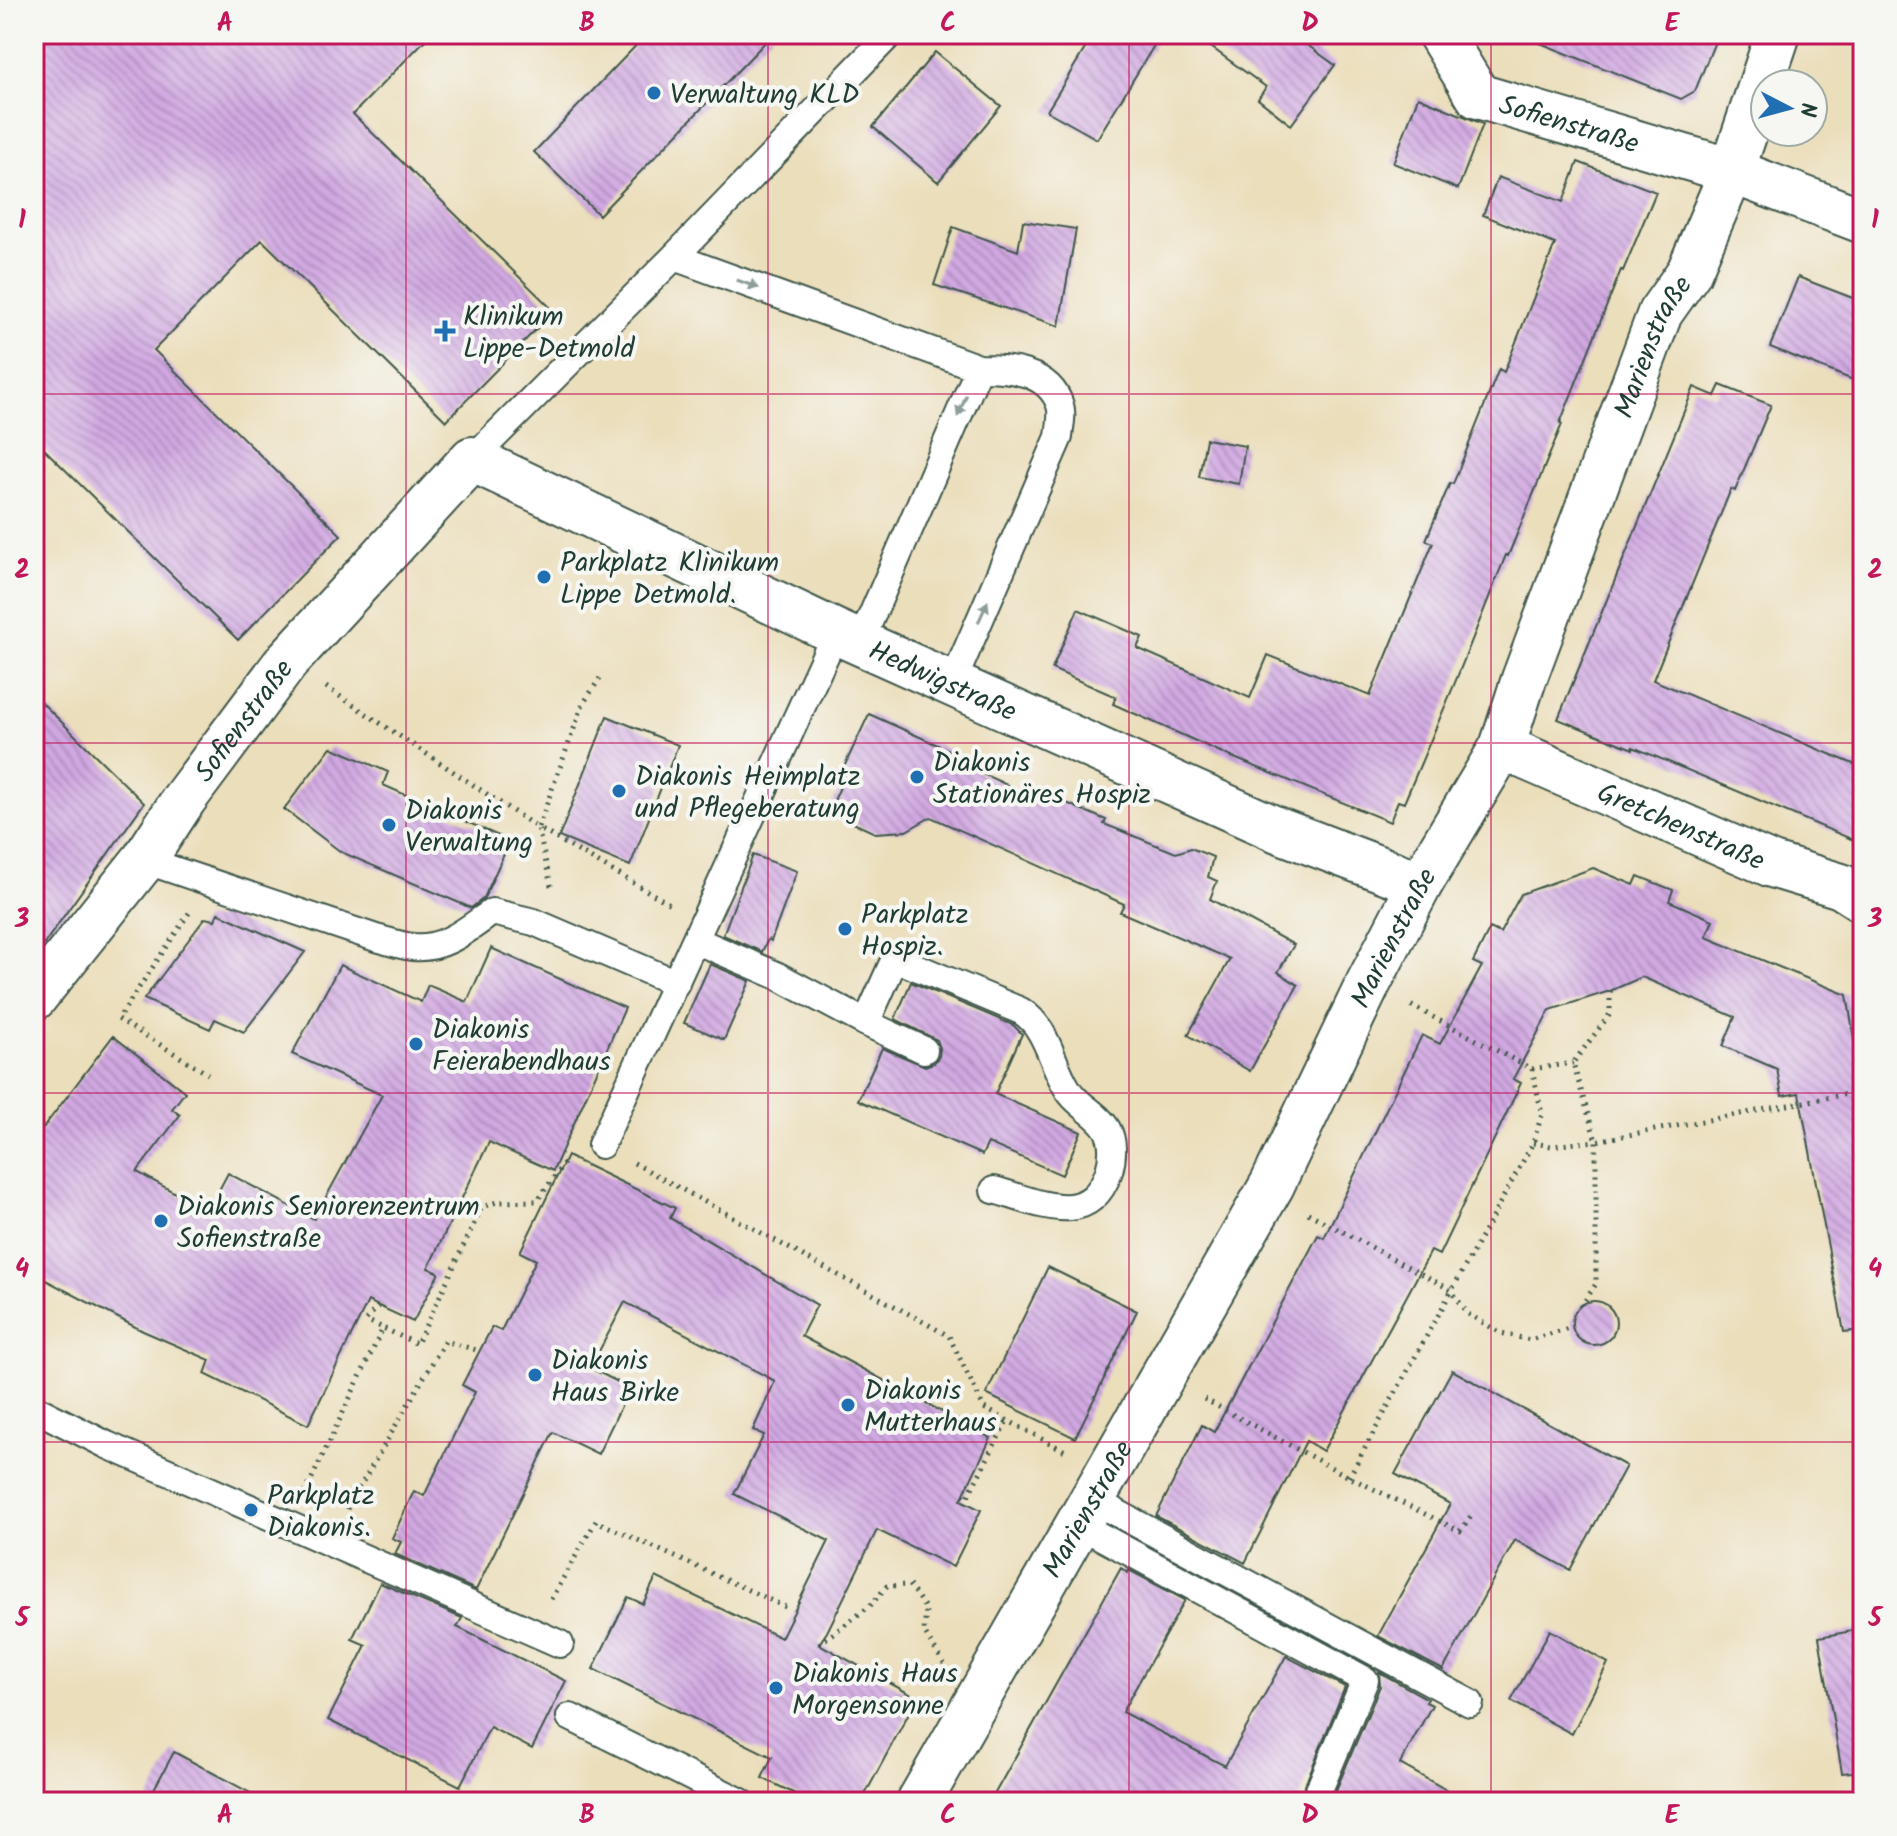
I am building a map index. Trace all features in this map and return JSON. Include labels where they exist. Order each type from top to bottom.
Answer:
[{"type":"street","name":"Sofienstraße","points":[[1440,34],[1478,96],[1732,171],[1863,221]]},
{"type":"street","name":"Marienstraße","points":[[919,1802],[1272,1185],[1369,982],[1420,884],[1502,747],[1524,679],[1660,313],[1689,272],[1732,171],[1778,34]]},
{"type":"street","name":"Sofienstraße","points":[[34,998],[144,860],[184,799],[287,661],[472,459]]},
{"type":"street","name":"Hedwigstraße","points":[[472,459],[848,638],[1278,830],[1420,884]]},
{"type":"street","name":"Gretchenstraße","points":[[1502,747],[1772,865],[1841,886],[1863,900]]},
{"type":"lane","points":[[472,459],[674,257],[889,34]]},
{"type":"lane","points":[[674,257],[979,368],[1004,368],[1032,376],[1050,386],[1061,407],[1059,437],[952,684]]},
{"type":"lane","points":[[601,1145],[695,940],[848,638],[979,368]]},
{"type":"lane","points":[[144,860],[376,938],[413,947],[435,946],[456,938],[492,912],[534,922],[676,983]]},
{"type":"lane","points":[[695,940],[776,975],[924,1050]]},
{"type":"lane","points":[[866,1023],[892,965],[904,962],[1021,1011],[1035,1023],[1071,1094],[1107,1128],[1112,1146],[1111,1164],[1105,1182],[1093,1198],[1079,1207],[1064,1209],[994,1190]]},
{"type":"lane","points":[[34,1408],[107,1445],[560,1644]]},
{"type":"lane","points":[[1091,1499],[1470,1703]]},
{"type":"lane","points":[[1091,1499],[1365,1680],[1314,1802]]},
{"type":"lane","points":[[570,1717],[741,1802]]},
{"type":"path","points":[[287,661],[538,828],[669,903],[695,940]]},
{"type":"path","points":[[562,934],[538,828],[583,704],[600,678]]},
{"type":"path","points":[[208,1074],[118,1019],[210,882]]},
{"type":"path","points":[[1369,982],[1532,1069],[1573,1063],[1610,1014],[1610,991]]},
{"type":"path","points":[[1573,1063],[1596,1141],[1596,1284],[1584,1302]]},
{"type":"path","points":[[1349,1477],[1533,1143],[1542,1114],[1532,1069]]},
{"type":"path","points":[[1533,1143],[1551,1146],[1596,1141],[1863,1091]]},
{"type":"path","points":[[378,1306],[366,1320],[417,1344],[482,1207],[497,1202],[537,1201],[580,1138],[601,1145],[949,1336],[984,1408],[1008,1419],[1091,1499]]},
{"type":"path","points":[[1272,1185],[1295,1206],[1451,1290],[1468,1314],[1501,1333],[1530,1340],[1572,1327]]},
{"type":"path","points":[[289,1525],[383,1328]]},
{"type":"path","points":[[328,1541],[445,1341],[480,1351]]},
{"type":"path","points":[[1161,1376],[1349,1477],[1460,1531],[1471,1516]]},
{"type":"path","points":[[963,1495],[967,1498],[1008,1419]]},
{"type":"path","points":[[532,1632],[596,1521],[790,1609]]},
{"type":"path","points":[[819,1644],[870,1606],[887,1586],[909,1585],[926,1609],[924,1632],[955,1681],[975,1702]]},
{"type":"building","name":"Klinikum Lippe-Detmold","points":[[34,34],[431,34],[353,114],[554,311],[446,421],[262,240],[154,350],[341,535],[238,640],[34,439]]},
{"type":"building","name":"Verwaltung KLD","points":[[647,34],[773,34],[599,215],[534,152]]},
{"type":"building","points":[[1094,34],[1161,34],[1097,139],[1047,111]]},
{"type":"building","points":[[1193,34],[1292,34],[1335,65],[1291,125],[1258,99],[1266,87]]},
{"type":"building","points":[[1525,34],[1718,34],[1695,91],[1681,99],[1525,37]]},
{"type":"building","points":[[935,52],[1001,106],[938,182],[873,127]]},
{"type":"building","points":[[1418,97],[1483,124],[1458,189],[1393,163]]},
{"type":"building","points":[[1578,162],[1656,192],[1621,270],[1562,424],[1454,685],[1404,803],[1398,801],[1390,822],[1113,704],[1116,697],[1052,669],[1078,609],[1142,637],[1137,648],[1250,698],[1268,655],[1370,696],[1433,543],[1426,540],[1450,483],[1453,484],[1499,369],[1504,372],[1555,244],[1483,215],[1498,177],[1563,202]]},
{"type":"building","points":[[1023,221],[1076,229],[1059,326],[934,285],[953,227],[1018,251]]},
{"type":"building","points":[[1798,277],[1863,302],[1863,384],[1770,347]]},
{"type":"building","points":[[1720,385],[1771,405],[1735,491],[1731,489],[1653,680],[1863,768],[1863,844],[1633,747],[1558,719],[1694,387],[1715,396]]},
{"type":"building","points":[[1206,439],[1245,446],[1239,484],[1199,477]]},
{"type":"building","points":[[34,695],[144,803],[34,958]]},
{"type":"building","points":[[869,714],[951,751],[947,758],[1045,802],[1048,795],[1106,820],[1104,824],[1176,853],[1191,848],[1213,857],[1208,877],[1217,881],[1210,899],[1294,945],[1278,972],[1298,985],[1250,1071],[1188,1035],[1230,959],[1120,912],[1124,904],[931,817],[906,831],[875,833],[829,812],[847,771],[843,769]]},
{"type":"building","name":"Diakonis Heimplatz und Pflegeberatung","points":[[607,716],[678,745],[630,866],[559,837]]},
{"type":"building","name":"Diakonis Verwaltung","points":[[331,747],[388,772],[383,785],[510,841],[484,898],[471,908],[341,852],[284,809]]},
{"type":"building","points":[[753,855],[797,871],[771,941],[768,939],[762,952],[723,935]]},
{"type":"building","points":[[1593,868],[1634,885],[1638,876],[1673,890],[1669,901],[1713,920],[1706,937],[1847,995],[1863,1090],[1863,1330],[1844,1332],[1799,1093],[1782,1096],[1777,1069],[1723,1046],[1735,1017],[1642,977],[1550,1010],[1513,1079],[1521,1083],[1439,1255],[1431,1251],[1323,1451],[1306,1441],[1245,1563],[1156,1516],[1202,1425],[1214,1432],[1318,1235],[1324,1238],[1422,1035],[1440,1044],[1482,966],[1473,962],[1490,928],[1500,933],[1521,894]]},
{"type":"building","points":[[218,913],[305,952],[244,1032],[215,1019],[210,1029],[144,999],[205,918],[215,920]]},
{"type":"building","name":"Diakonis Seniorenzentrum Sofienstraße","points":[[491,948],[625,1008],[553,1171],[489,1142],[428,1268],[439,1273],[413,1322],[368,1301],[308,1425],[205,1374],[210,1360],[143,1331],[34,1274],[34,1140],[113,1036],[185,1092],[172,1109],[180,1115],[137,1172],[208,1211],[228,1173],[314,1219],[382,1095],[292,1054],[340,965],[421,1002],[428,985],[467,1002]]},
{"type":"building","points":[[710,964],[750,981],[724,1040],[684,1023]]},
{"type":"building","points":[[911,982],[1013,1025],[1022,1034],[995,1094],[1081,1132],[1062,1175],[988,1143],[982,1155],[858,1100],[882,1048],[925,1066],[934,1063],[939,1056],[937,1040],[895,1019]]},
{"type":"building","points":[[567,1156],[675,1208],[670,1218],[817,1305],[801,1336],[991,1438],[961,1500],[981,1510],[953,1567],[877,1530],[819,1644],[917,1698],[861,1802],[812,1802],[762,1778],[772,1757],[593,1669],[628,1597],[643,1604],[656,1577],[781,1638],[829,1541],[734,1494],[764,1435],[753,1430],[775,1381],[625,1302],[590,1368],[630,1388],[598,1454],[553,1432],[476,1590],[395,1554],[401,1542],[392,1538],[414,1491],[424,1496],[475,1392],[462,1385],[492,1327],[501,1331],[536,1260],[520,1252]]},
{"type":"building","points":[[1048,1267],[1137,1311],[1075,1438],[986,1394]]},
{"type":"building","points":[[1594,1301],[1610,1307],[1616,1323],[1610,1339],[1594,1345],[1578,1339],[1572,1323],[1578,1307]]},
{"type":"building","points":[[1452,1370],[1626,1466],[1570,1570],[1515,1540],[1443,1670],[1378,1636],[1450,1504],[1395,1474]]},
{"type":"building","points":[[1121,1568],[1185,1600],[1122,1712],[1225,1766],[1286,1656],[1345,1687],[1298,1802],[990,1802]]},
{"type":"building","points":[[380,1583],[462,1618],[457,1627],[566,1681],[532,1749],[490,1727],[460,1786],[328,1720],[366,1645],[352,1639]]},
{"type":"building","points":[[1863,1629],[1863,1771],[1842,1773],[1819,1637]]},
{"type":"building","points":[[1550,1630],[1608,1663],[1572,1734],[1511,1701]]},
{"type":"building","points":[[1379,1672],[1428,1699],[1426,1702],[1432,1705],[1400,1764],[1468,1802],[1331,1802],[1380,1686]]},
{"type":"building","points":[[174,1752],[267,1802],[147,1802]]},
{"type":"place","name":"Verwaltung KLD","points":[[654,93]]},
{"type":"place","name":"Klinikum Lippe-Detmold","points":[[445,331]]},
{"type":"place","name":"Parkplatz Klinikum Lippe Detmold.","points":[[544,577]]},
{"type":"place","name":"Diakonis Stationäres Hospiz","points":[[917,777]]},
{"type":"place","name":"Diakonis Heimplatz und Pflegeberatung","points":[[619,791]]},
{"type":"place","name":"Diakonis Verwaltung","points":[[389,825]]},
{"type":"place","name":"Parkplatz Hospiz.","points":[[845,929]]},
{"type":"place","name":"Diakonis Feierabendhaus","points":[[416,1044]]},
{"type":"place","name":"Diakonis Seniorenzentrum Sofienstraße","points":[[161,1221]]},
{"type":"place","name":"Diakonis Haus Birke","points":[[535,1375]]},
{"type":"place","name":"Diakonis Mutterhaus","points":[[848,1405]]},
{"type":"place","name":"Parkplatz Diakonis.","points":[[251,1510]]},
{"type":"place","name":"Diakonis Haus Morgensonne","points":[[776,1688]]}]
